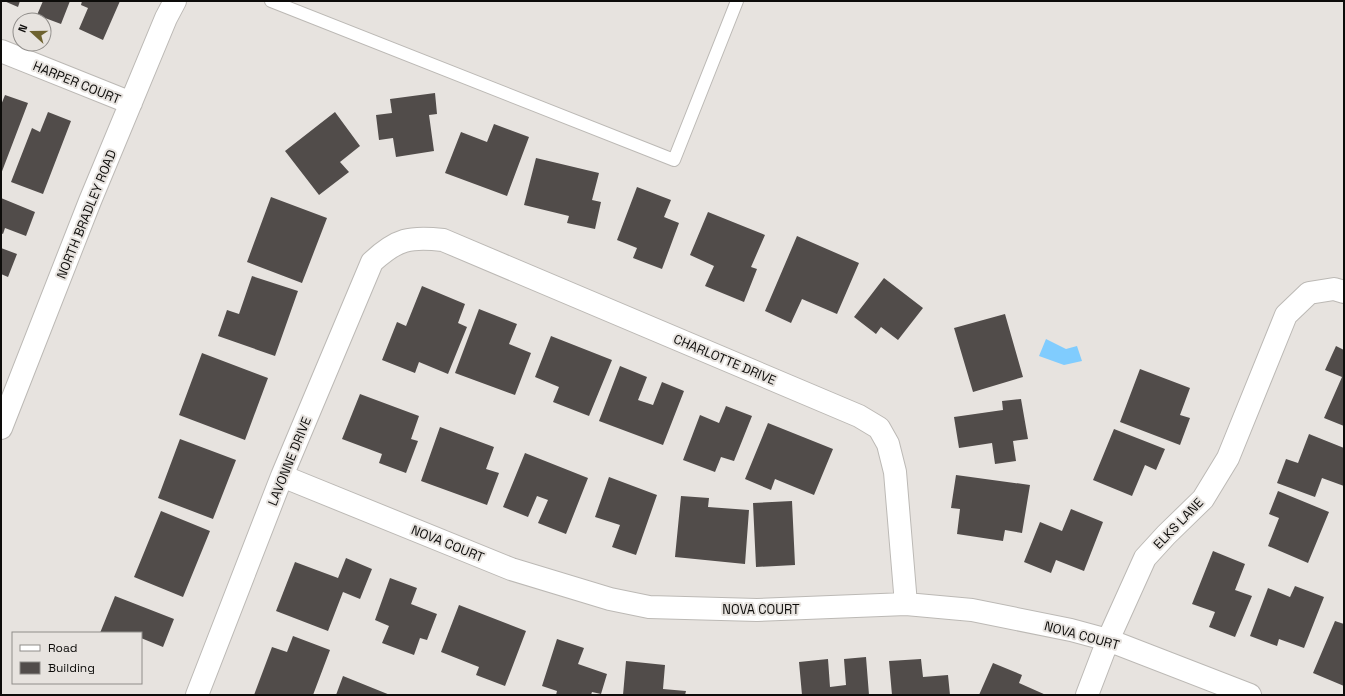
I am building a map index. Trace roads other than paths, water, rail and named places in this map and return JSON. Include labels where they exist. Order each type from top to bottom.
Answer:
[{"type":"street","name":"NORTH BRADLEY ROAD","points":[[1,428],[90,201],[166,18],[175,1]]},
{"type":"street","name":"HARPER COURT","points":[[1,51],[131,103]]},
{"type":"street","name":"CHARLOTTE DRIVE","points":[[401,241],[421,237],[443,240],[859,416],[879,428],[888,444],[895,472],[906,604]]},
{"type":"street","name":"LAVONNE DRIVE","points":[[196,695],[282,476],[372,262],[386,249],[401,241]]},
{"type":"street","name":"ELKS LANE","points":[[1087,695],[1108,640],[1146,558],[1166,535],[1203,499],[1228,458],[1286,315],[1309,293],[1334,288],[1344,292]]},
{"type":"street","name":"NOVA COURT","points":[[282,476],[511,569],[610,599],[650,607],[757,610],[906,604],[972,610],[1071,630],[1108,640],[1250,695]]},
{"type":"lane","points":[[271,1],[674,160],[737,1]]},
{"type":"water","points":[[1046,339],[1066,349],[1077,346],[1082,361],[1064,365],[1039,356]]}]
